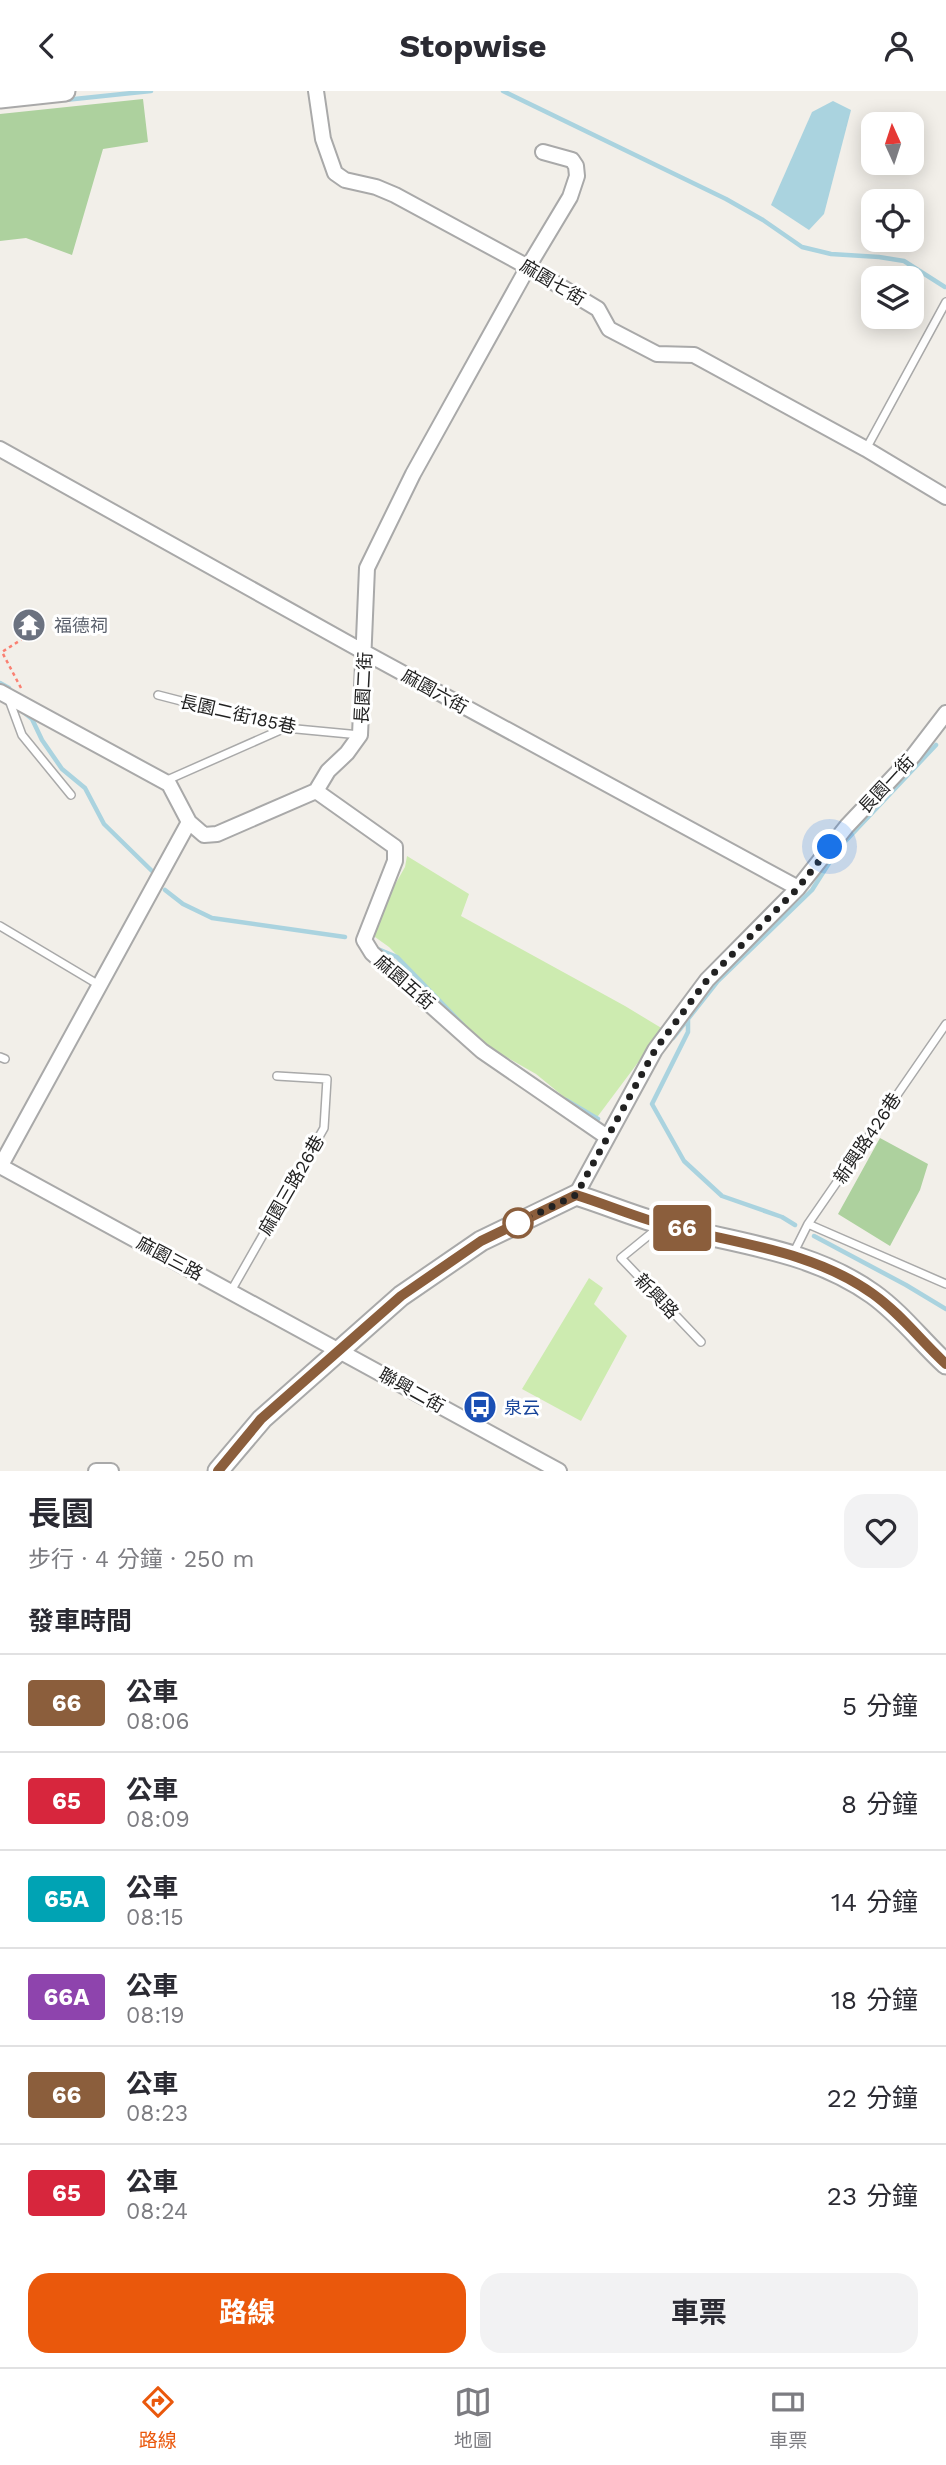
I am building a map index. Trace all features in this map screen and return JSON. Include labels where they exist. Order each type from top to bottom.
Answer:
[{"type":"street","points":[[0,98],[65,91]]},
{"type":"street","name":"麻園七街","points":[[316,91],[323,139],[335,173],[345,180],[376,187],[395,195],[528,267],[598,309],[608,329],[657,354],[694,355],[866,449],[946,497]]},
{"type":"street","name":"長園二街","points":[[316,791],[328,771],[347,753],[360,735],[367,568],[412,474],[569,197],[577,176],[572,160],[543,152]]},
{"type":"street","name":"麻園六街","points":[[0,449],[364,652],[798,888]]},
{"type":"street","points":[[4,694],[164,781],[173,788],[189,822],[210,837],[316,791]]},
{"type":"street","name":"長園一街","points":[[576,1195],[655,1050],[707,980],[798,888],[847,826],[942,728],[946,713]]},
{"type":"street","name":"麻園五街","points":[[316,791],[395,848],[395,861],[364,940],[372,953],[482,1051],[607,1137]]},
{"type":"street","points":[[0,1166],[189,822]]},
{"type":"street","name":"麻園三路","points":[[0,1166],[339,1349]]},
{"type":"street","points":[[218,1471],[261,1419],[401,1296],[481,1241],[576,1195],[662,1224],[793,1254],[822,1265],[871,1292],[900,1315],[946,1364]]},
{"type":"street","name":"聯興二街","points":[[339,1349],[559,1471]]},
{"type":"street","points":[[96,1471],[111,1471]]},
{"type":"lane","points":[[866,449],[946,302]]},
{"type":"lane","points":[[4,694],[22,735],[71,795]]},
{"type":"lane","name":"長園二街185巷","points":[[158,695],[286,728],[360,735]]},
{"type":"lane","points":[[164,781],[286,728]]},
{"type":"lane","points":[[0,926],[99,986]]},
{"type":"lane","name":"新興路426巷","points":[[793,1254],[808,1223],[946,1024]]},
{"type":"lane","name":"麻園三路26巷","points":[[230,1291],[324,1128],[327,1079],[277,1076]]},
{"type":"lane","points":[[808,1223],[946,1284]]},
{"type":"lane","name":"新興路","points":[[662,1224],[621,1258],[701,1342]]},
{"type":"path","points":[[24,638],[2,652],[32,710]]},
{"type":"green space","points":[[143,99],[148,142],[103,149],[72,255],[26,238],[0,241],[0,114]]},
{"type":"green space","points":[[407,856],[469,894],[461,916],[663,1029],[598,1116],[591,1119],[536,1074],[482,1043],[389,947],[368,932],[405,867]]},
{"type":"green space","points":[[880,1138],[928,1164],[920,1190],[890,1246],[838,1214]]},
{"type":"green space","points":[[589,1278],[603,1288],[594,1304],[627,1336],[581,1421],[522,1389]]},
{"type":"water","points":[[833,101],[851,110],[824,214],[809,230],[771,205],[812,112]]},
{"type":"waterway","points":[[65,100],[151,91]]},
{"type":"waterway","points":[[503,91],[726,199],[802,247],[831,254],[904,261],[945,287]]},
{"type":"waterway","points":[[0,683],[9,688]]},
{"type":"waterway","points":[[22,711],[32,719],[42,740],[62,769],[85,788],[104,824],[152,871]]},
{"type":"waterway","points":[[673,1038],[717,982],[812,890],[838,849],[936,745]]},
{"type":"waterway","points":[[165,890],[183,904],[212,918],[345,937]]},
{"type":"waterway","points":[[373,947],[397,957],[463,1025]]},
{"type":"waterway","points":[[688,1020],[688,1032],[652,1104],[684,1161],[722,1196],[782,1217],[795,1225]]},
{"type":"waterway","points":[[566,1100],[598,1119]]},
{"type":"waterway","points":[[814,1236],[946,1309]]},
{"type":"bus line","name":"66","points":[[218,1471],[261,1419],[401,1296],[481,1241],[576,1195],[662,1224],[793,1254],[822,1265],[871,1292],[900,1315],[946,1364]]},
{"type":"place","name":"福德祠","points":[[29,625]]},
{"type":"place","name":"泉云","points":[[480,1407]]},
{"type":"route","points":[[518,1223],[576,1195],[655,1050],[707,980],[798,888],[830,847]]}]
